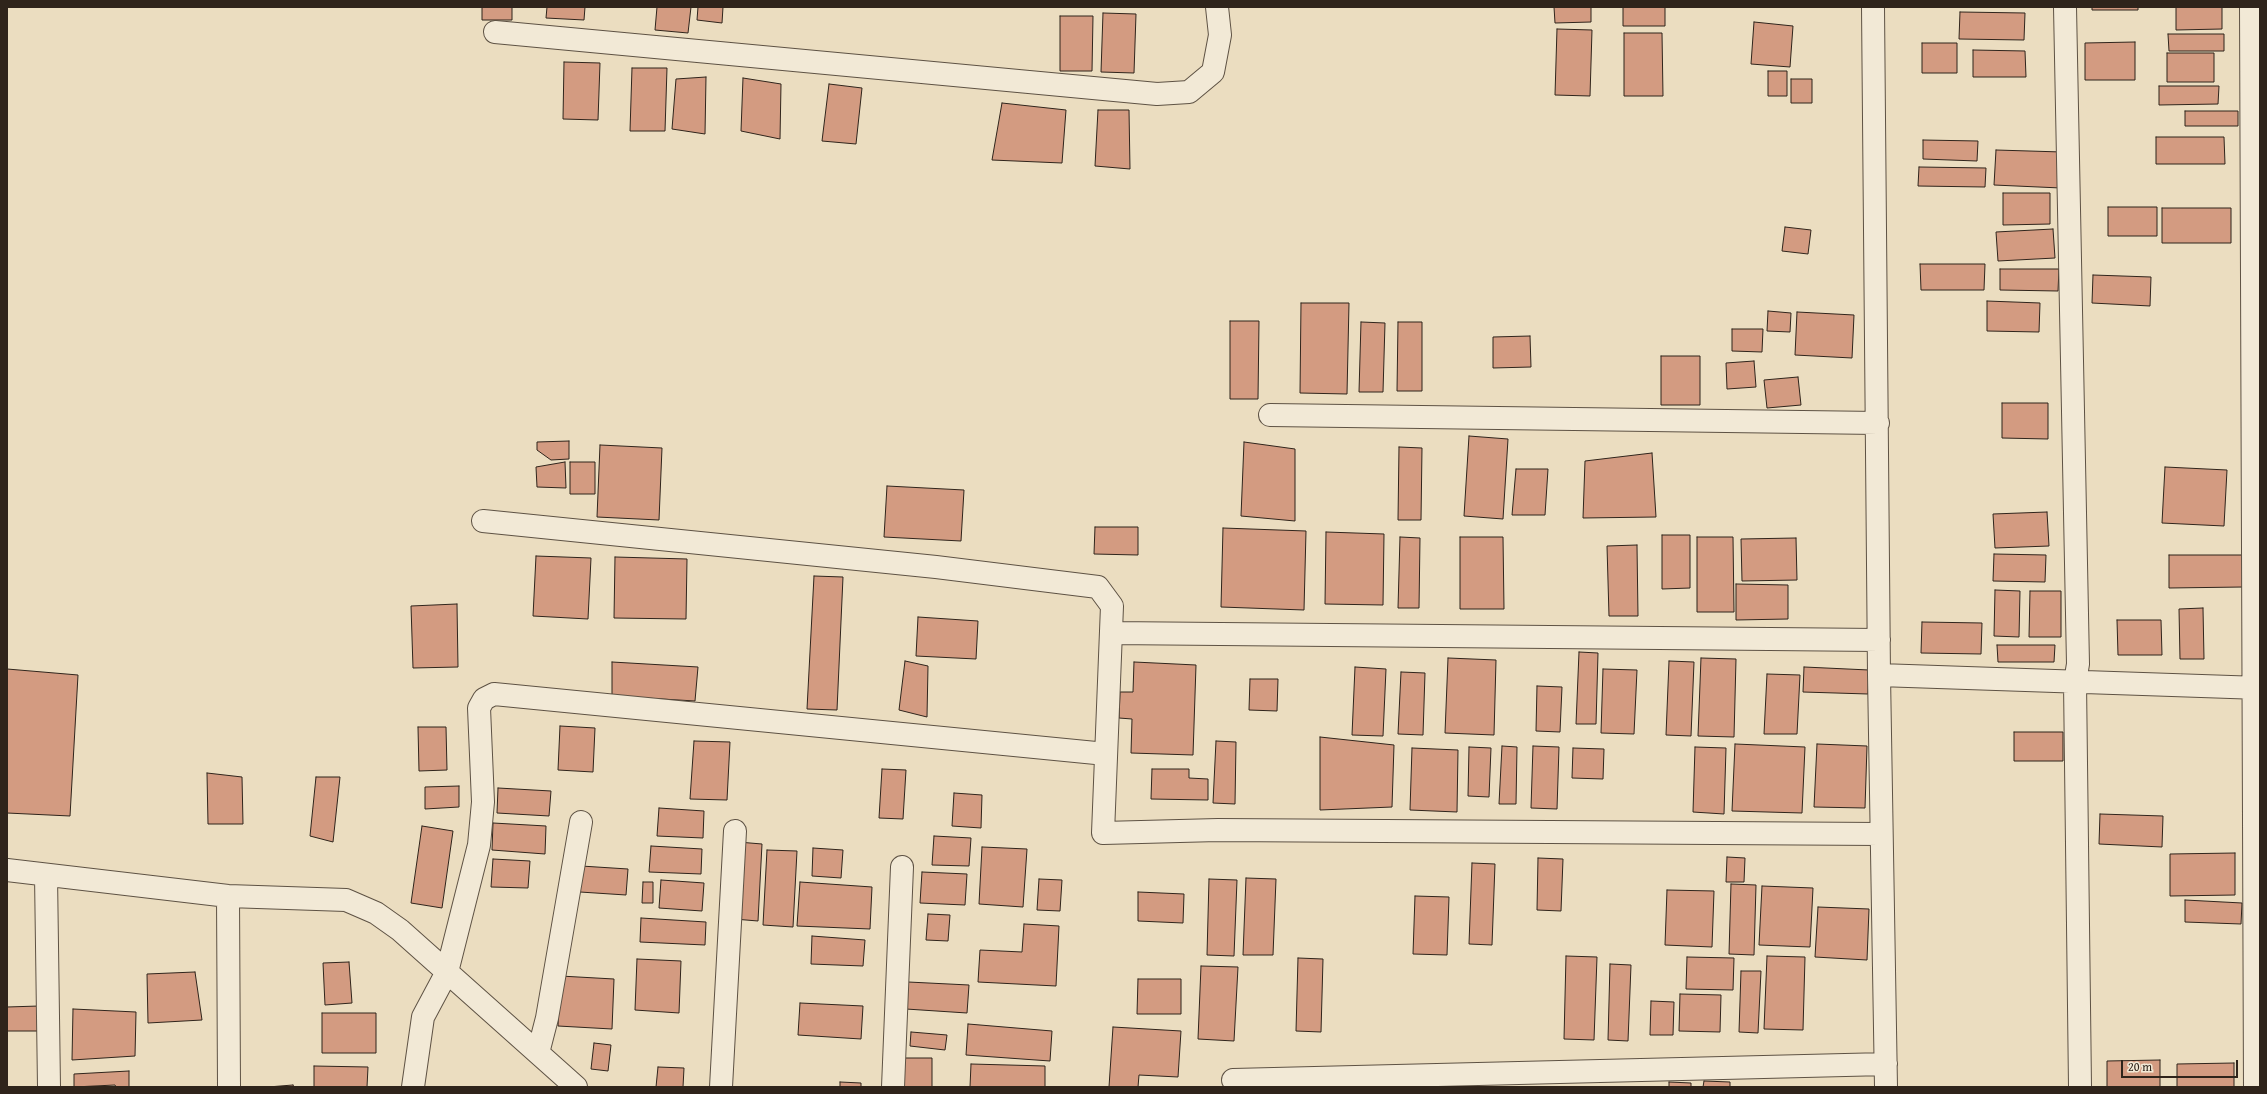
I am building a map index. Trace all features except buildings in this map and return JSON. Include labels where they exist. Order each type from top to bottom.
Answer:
[{"type":"street","points":[[495,32],[1157,94],[1189,92],[1213,72],[1220,35],[1216,7]]},
{"type":"street","points":[[1873,7],[1878,423],[1879,675],[1886,1087]]},
{"type":"street","points":[[2065,7],[2078,656],[2075,682],[2080,1087]]},
{"type":"street","points":[[2251,7],[2257,688],[2255,1087]]},
{"type":"street","points":[[1270,415],[1878,423]]},
{"type":"street","points":[[483,521],[936,567],[1098,587],[1112,606],[1103,833],[1218,830],[1881,834]]},
{"type":"street","points":[[1111,633],[1879,640]]},
{"type":"street","points":[[1879,675],[2257,688]]},
{"type":"street","points":[[413,1087],[423,1017],[447,972],[478,845],[482,802],[479,708],[484,699],[494,694],[1106,754]]},
{"type":"street","points":[[538,1053],[547,1018],[582,822]]},
{"type":"street","points":[[721,1087],[735,832]]},
{"type":"street","points":[[893,1087],[902,867]]},
{"type":"street","points":[[7,870],[228,896],[346,900],[376,913],[400,930],[576,1087]]},
{"type":"street","points":[[46,874],[49,1087]]},
{"type":"street","points":[[228,896],[229,1087]]},
{"type":"street","points":[[1233,1080],[1886,1064]]}]
